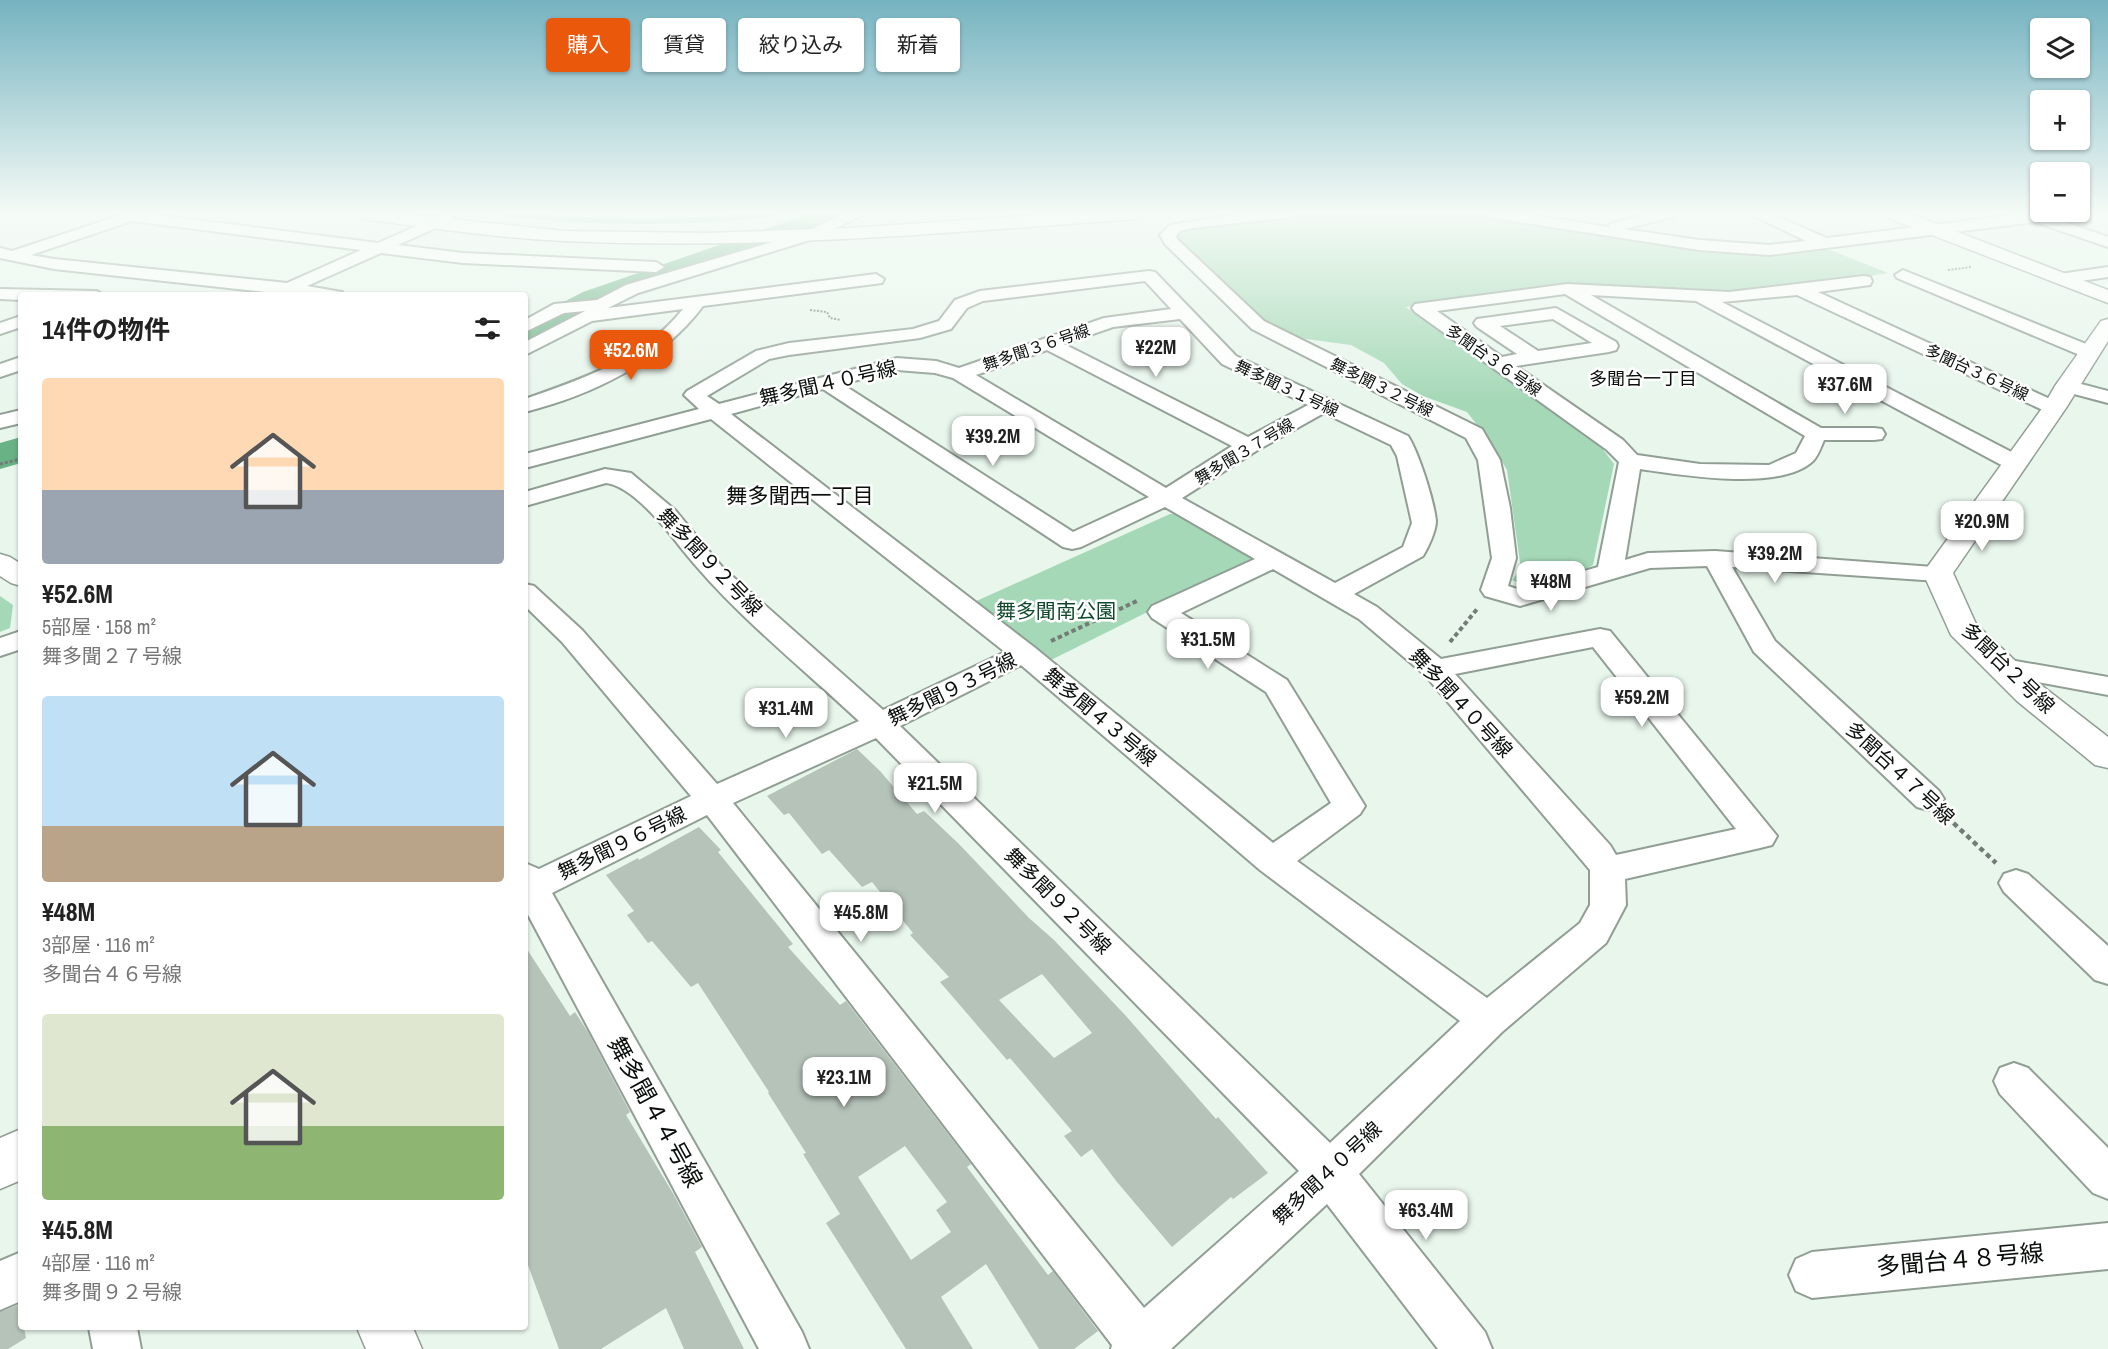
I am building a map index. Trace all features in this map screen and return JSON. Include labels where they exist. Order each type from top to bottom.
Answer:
[{"type":"street","points":[[181,277],[312,292]]},
{"type":"street","points":[[289,288],[314,277]]},
{"type":"street","points":[[528,325],[601,286],[627,277]]},
{"type":"street","points":[[528,347],[632,289],[671,277]]},
{"type":"street","name":"舞多聞３１号線","points":[[716,411],[694,395],[763,355],[789,349],[914,334],[945,325],[962,304],[980,296],[1141,277]]},
{"type":"street","name":"舞多聞３１号線","points":[[1150,277],[1230,360],[1400,441],[1408,456],[1425,523],[1413,551],[1336,593]]},
{"type":"street","name":"舞多聞３２号線","points":[[1208,277],[1258,325],[1474,434],[1489,460],[1498,508],[1504,558],[1494,590]]},
{"type":"street","points":[[1909,277],[2089,352]]},
{"type":"street","points":[[2055,277],[2108,297]]},
{"type":"street","points":[[2060,279],[2074,277]]},
{"type":"street","points":[[528,310],[560,308],[594,310],[698,303],[876,279]]},
{"type":"street","points":[[1799,290],[1864,281]]},
{"type":"street","points":[[1567,289],[1817,434],[1874,434]]},
{"type":"street","name":"多聞台３６号線","points":[[1630,461],[1615,446],[1421,308],[1567,289],[1699,297],[1799,290],[2060,397],[2108,397]]},
{"type":"street","points":[[0,294],[18,294]]},
{"type":"street","points":[[1699,297],[2015,463]]},
{"type":"street","points":[[528,405],[608,373],[644,353],[672,333],[698,303]]},
{"type":"street","name":"舞多聞３６号線","points":[[960,374],[1110,322],[1184,313]]},
{"type":"street","points":[[1498,363],[1610,346],[1556,313],[1483,323],[1534,357]]},
{"type":"street","points":[[0,329],[18,322]]},
{"type":"street","points":[[1494,590],[1520,598],[1648,561],[1715,558],[1938,573],[2108,325]]},
{"type":"street","points":[[1047,343],[1248,446]]},
{"type":"street","points":[[0,371],[18,364]]},
{"type":"street","name":"舞多聞４０号線","points":[[528,460],[897,364],[936,367],[960,374],[1166,498],[1368,613],[1435,669],[1598,854],[1607,870],[1608,905],[1593,933],[1488,1020],[1330,1172],[1141,1347]]},
{"type":"street","name":"舞多聞３７号線","points":[[825,382],[1072,542],[1166,498],[1248,446],[1324,405]]},
{"type":"street","name":"舞多聞４３号線","points":[[716,411],[1024,653],[1272,861],[1488,1020]]},
{"type":"street","points":[[0,422],[18,417]]},
{"type":"street","points":[[1610,573],[1630,461],[1700,471],[1773,472],[1805,457],[1817,434]]},
{"type":"street","name":"舞多聞９２号線","points":[[528,498],[605,476],[623,478],[667,515],[714,573],[880,724],[1330,1172],[1468,1349]]},
{"type":"street","name":"多聞台４７号線","points":[[1715,558],[1764,646],[1928,799]]},
{"type":"street","points":[[1272,861],[1349,806],[1277,686],[1161,612],[1275,559]]},
{"type":"street","points":[[0,563],[18,575]]},
{"type":"street","name":"多聞台２号線","points":[[1938,573],[1962,628],[2029,693],[2108,756]]},
{"type":"street","points":[[528,595],[572,636],[712,799],[1141,1347]]},
{"type":"street","points":[[1435,669],[1600,637],[1760,836],[1607,870]]},
{"type":"street","points":[[0,648],[18,640]]},
{"type":"street","name":"舞多聞９３号線","points":[[712,799],[880,724],[1024,653]]},
{"type":"street","points":[[2004,668],[2108,686]]},
{"type":"street","name":"舞多聞９６号線","points":[[529,882],[712,799]]},
{"type":"street","name":"舞多聞４４号線","points":[[529,882],[785,1349]]},
{"type":"street","points":[[2016,882],[2108,969]]},
{"type":"street","points":[[2014,1081],[2108,1178]]},
{"type":"street","points":[[0,1165],[18,1155]]},
{"type":"street","name":"多聞台４８号線","points":[[1812,1275],[2108,1246]]},
{"type":"street","points":[[0,1287],[18,1277]]},
{"type":"street","points":[[113,1330],[117,1349]]},
{"type":"street","points":[[386,1330],[394,1349]]},
{"type":"path","points":[[0,464],[18,460]]},
{"type":"path","points":[[1435,669],[1440,653],[1494,590]]},
{"type":"path","name":"多聞台４７号線","points":[[1928,799],[2016,882]]},
{"type":"green space","points":[[1217,277],[1864,277],[1809,286],[1724,294],[1554,285],[1406,307],[1602,448],[1614,464],[1593,565],[1571,578],[1530,588],[1512,580],[1521,569],[1507,470],[1492,444],[1467,412],[1423,396],[1402,384],[1384,363],[1351,345],[1291,337],[1265,320]]},
{"type":"green space","name":"舞多聞南公園","points":[[1170,514],[1186,514],[1258,557],[1047,662],[972,603]]},
{"type":"green space","points":[[0,596],[13,605],[10,628],[0,632]]},
{"type":"building","points":[[857,749],[880,771],[917,814],[924,811],[959,844],[1029,918],[1054,940],[1268,1173],[1233,1199],[1231,1197],[1172,1247],[1092,1149],[1081,1157],[1064,1136],[1072,1131],[1010,1058],[1007,1060],[940,982],[949,977],[910,935],[913,933],[872,882],[862,887],[829,850],[822,854],[789,813],[784,815],[767,796]],"holes":[[[1042,974],[1092,1033],[1054,1058],[999,1000]]]},
{"type":"building","points":[[699,827],[721,850],[718,852],[793,944],[788,947],[840,1005],[846,1001],[971,1164],[967,1167],[1048,1275],[1053,1271],[1098,1331],[1074,1349],[1039,1349],[986,1264],[941,1297],[973,1349],[906,1349],[826,1223],[840,1214],[769,1092],[698,983],[691,987],[652,941],[648,943],[627,915],[634,911],[606,875],[638,858],[639,860]],"holes":[[[905,1146],[947,1202],[936,1210],[951,1232],[911,1260],[858,1177]]]},
{"type":"building","points":[[528,951],[570,1016],[575,1012],[588,1032],[630,1112],[626,1115],[702,1247],[695,1252],[744,1349],[684,1349],[666,1308],[601,1349],[559,1349],[528,1265]]},
{"type":"building","points":[[18,1305],[18,1330],[24,1330],[26,1338],[8,1349],[0,1349],[0,1312]]},
{"type":"waterway","points":[[528,334],[595,299],[658,277]]},
{"type":"waterway","points":[[0,456],[18,451]]},
{"type":"district","name":"多聞台一丁目","points":[[1643,379]]},
{"type":"district","name":"舞多聞西一丁目","points":[[800,496]]}]
